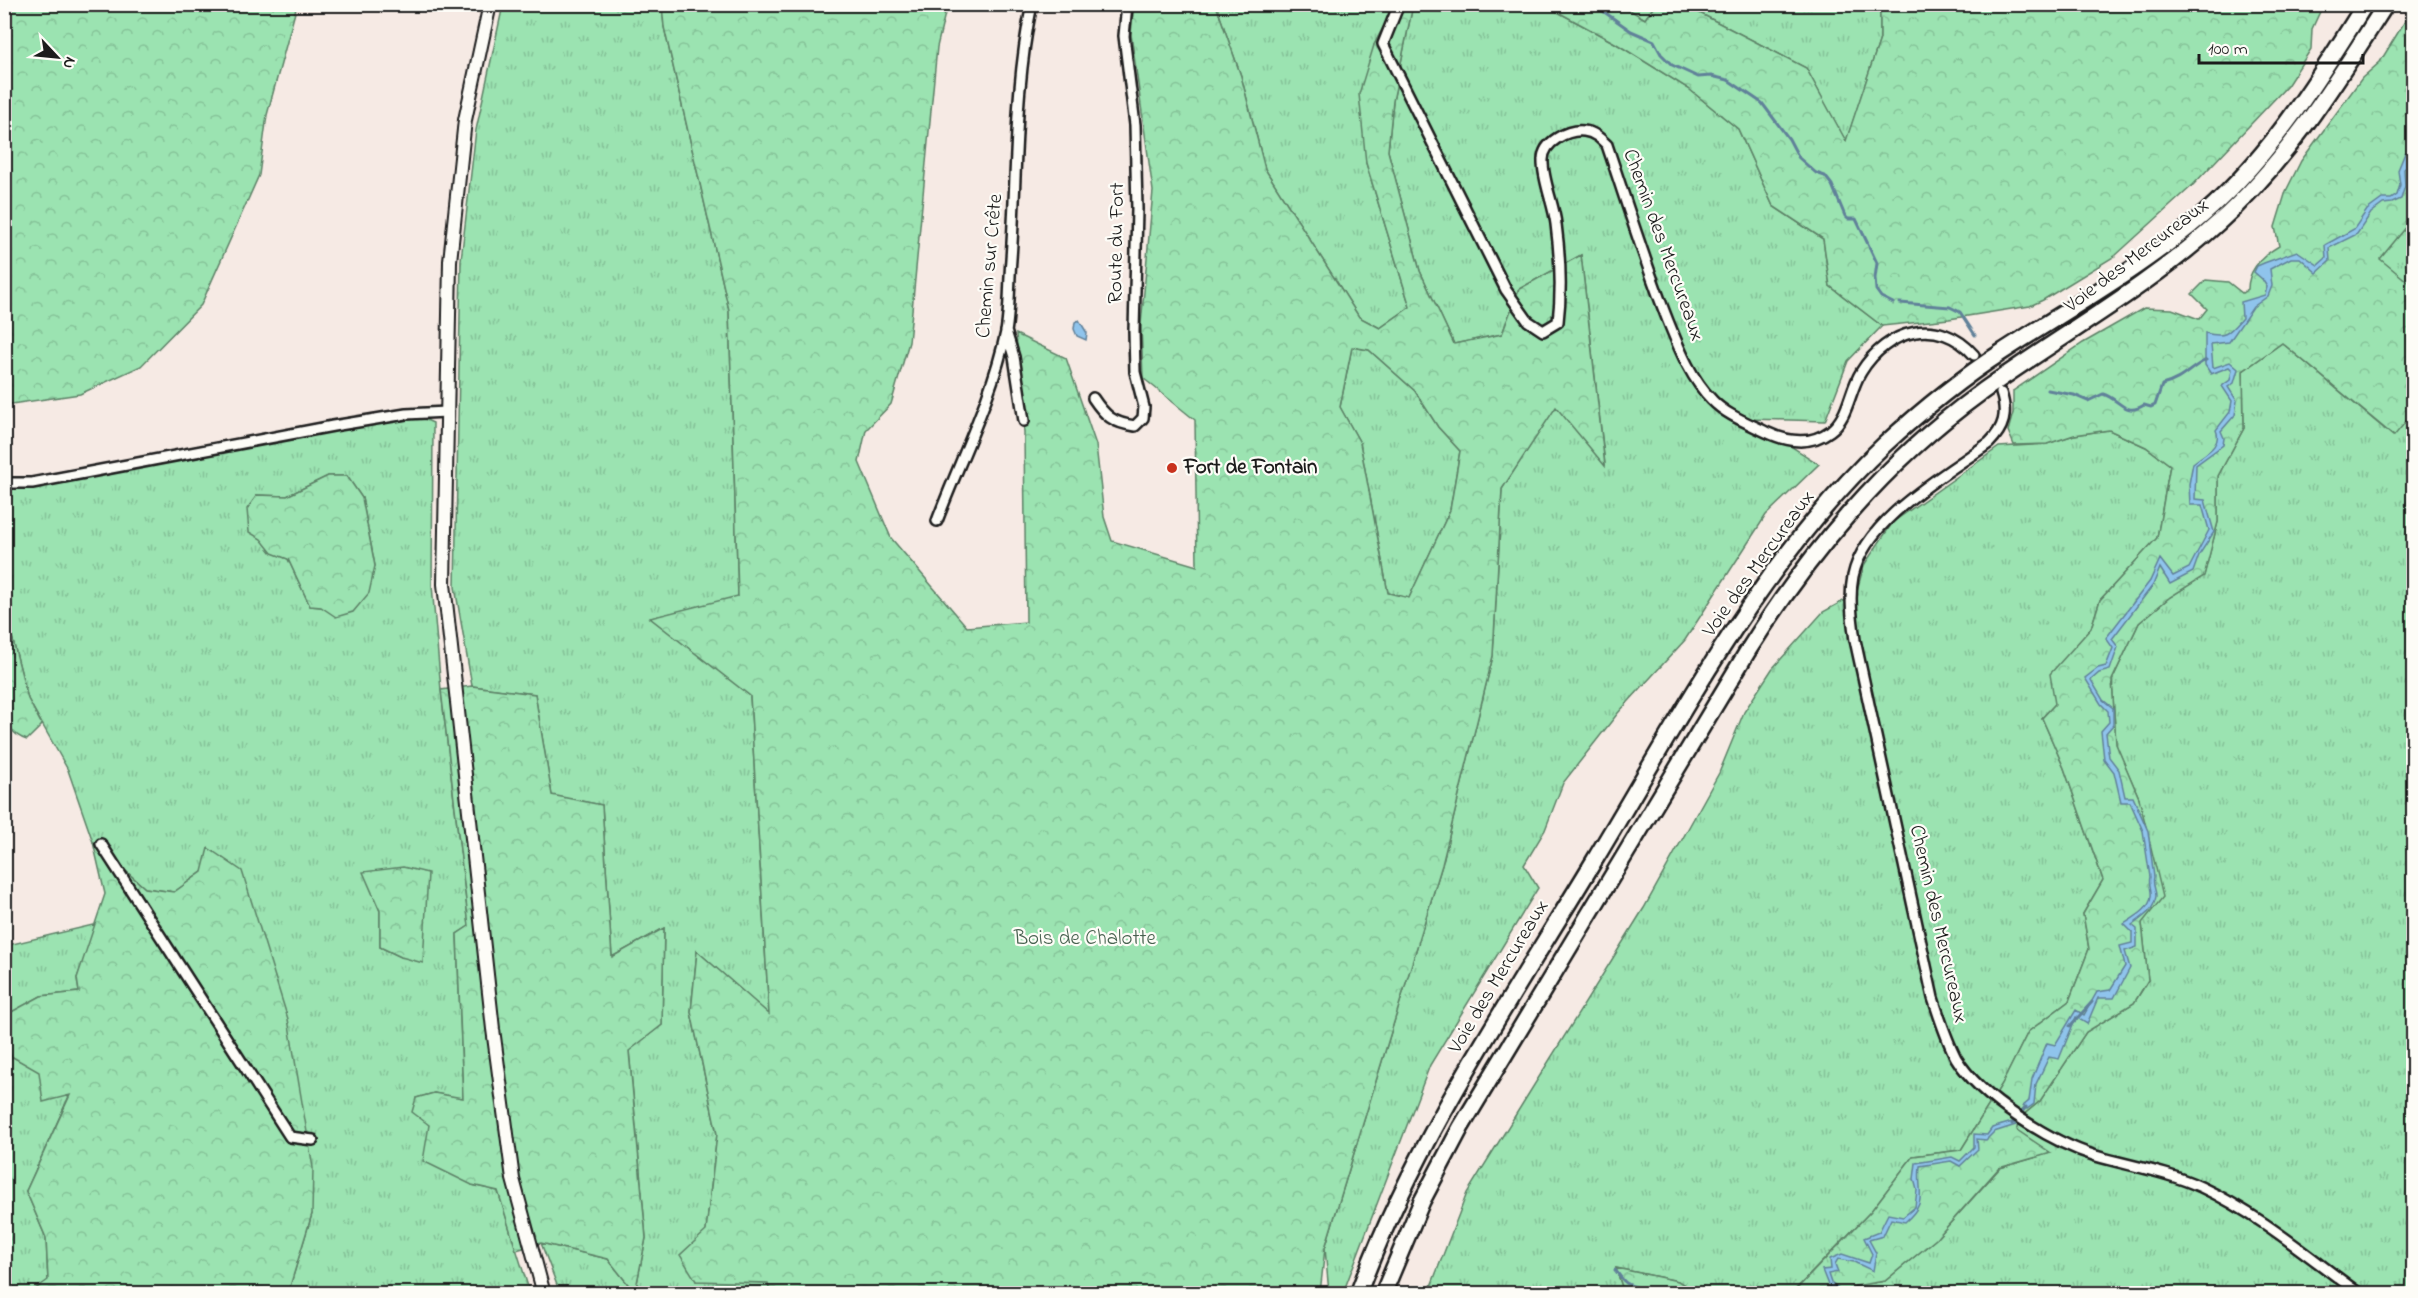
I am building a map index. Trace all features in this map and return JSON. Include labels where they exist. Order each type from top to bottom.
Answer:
[{"type":"highway","name":"Voie des Mercureaux","points":[[1358,1293],[1393,1210],[1441,1115],[1714,663],[1753,601],[1791,549],[1848,481],[1928,406],[2001,353],[2150,257],[2222,197],[2251,168],[2290,118],[2364,4]]},
{"type":"highway","name":"Voie des Mercureaux","points":[[1383,1293],[1427,1191],[1471,1108],[1749,649],[1814,553],[1879,480],[1933,430],[1995,383],[2151,277],[2234,209],[2304,128],[2386,4]]},
{"type":"main road","points":[[490,4],[465,120],[452,249],[445,596],[493,1029],[512,1168],[544,1293]]},
{"type":"street","name":"Chemin sur Crête","points":[[937,521],[988,392],[1006,331],[1016,185],[1018,98],[1024,40],[1032,4]]},
{"type":"street","name":"Route du Fort","points":[[1093,398],[1102,412],[1118,423],[1134,426],[1143,418],[1144,407],[1135,372],[1137,209],[1135,125],[1124,36],[1127,4]]},
{"type":"street","name":"Chemin des Mercureaux","points":[[1399,4],[1383,44],[1506,290],[1528,321],[1543,331],[1558,321],[1561,303],[1556,224],[1543,159],[1547,147],[1557,137],[1583,130],[1598,136],[1607,145],[1653,282],[1690,370],[1713,402],[1735,417],[1788,441],[1812,440],[1824,435],[1838,424],[1866,364],[1875,354],[1897,340],[1917,331],[1933,330],[1959,340],[1974,355]]},
{"type":"street","points":[[1006,331],[1014,357],[1024,421]]},
{"type":"street","name":"Chemin des Mercureaux","points":[[2001,393],[2005,416],[1998,434],[1886,521],[1860,558],[1854,574],[1851,595],[1855,640],[1933,998],[1944,1032],[1957,1058],[1972,1078],[2027,1123],[2068,1146],[2178,1178],[2202,1188],[2243,1209],[2361,1293]]},
{"type":"street","points":[[4,483],[32,483],[406,414],[447,412]]},
{"type":"street","points":[[101,844],[290,1137],[313,1140]]},
{"type":"green space","points":[[4,5],[297,5],[267,115],[259,175],[201,305],[141,366],[80,394],[5,405]]},
{"type":"green space","points":[[503,5],[662,5],[664,27],[729,310],[738,597],[651,618],[750,695],[769,1015],[697,951],[691,1012],[717,1134],[706,1232],[696,1281],[769,1283],[770,1293],[635,1293],[646,1238],[629,1050],[662,1025],[664,928],[612,957],[602,805],[552,796],[535,694],[472,686],[455,587],[461,260],[476,130]]},
{"type":"green space","name":"Bois de Chalotte","points":[[662,5],[947,5],[937,47],[909,342],[891,404],[866,430],[859,462],[891,538],[967,627],[1026,622],[1024,432],[1016,334],[1066,358],[1096,445],[1104,517],[1112,541],[1197,566],[1195,420],[1143,378],[1141,325],[1153,191],[1131,34],[1134,5],[1216,5],[1241,76],[1265,169],[1359,317],[1380,328],[1410,307],[1366,163],[1359,94],[1374,45],[1395,5],[1413,5],[1393,101],[1388,151],[1420,271],[1454,344],[1502,334],[1519,289],[1581,255],[1605,466],[1556,407],[1502,489],[1493,656],[1442,865],[1325,1248],[1320,1293],[770,1294],[768,1283],[696,1281],[680,1255],[706,1231],[717,1134],[691,1012],[697,951],[769,1014],[750,696],[650,618],[738,596],[729,310],[664,27]],"holes":[[[1352,347],[1369,350],[1415,391],[1438,427],[1460,451],[1450,510],[1409,598],[1388,593],[1360,443],[1340,407]]]},
{"type":"green space","points":[[1216,5],[1395,5],[1374,45],[1366,163],[1410,307],[1380,328],[1359,317],[1265,169],[1241,76]]},
{"type":"green space","points":[[1413,5],[1545,5],[1615,43],[1689,89],[1738,129],[1773,206],[1823,239],[1830,286],[1882,326],[1848,361],[1825,421],[1748,419],[1819,464],[1766,515],[1685,640],[1618,713],[1563,783],[1545,830],[1524,865],[1538,888],[1430,1065],[1343,1293],[1329,1293],[1325,1248],[1442,865],[1493,656],[1502,489],[1556,406],[1605,464],[1581,255],[1519,289],[1502,334],[1454,344],[1420,271],[1388,151],[1393,101]]},
{"type":"green space","points":[[1545,5],[1621,5],[1645,19],[1655,5],[1684,5],[1806,68],[1846,141],[1880,39],[1880,5],[2323,5],[2312,29],[2311,49],[2287,86],[2193,185],[2115,256],[2030,306],[1949,319],[1882,326],[1830,286],[1823,239],[1773,206],[1738,129],[1689,89],[1615,43]]},
{"type":"green space","points":[[1621,5],[1655,5],[1645,19]]},
{"type":"green space","points":[[1684,5],[1880,5],[1880,39],[1846,142],[1806,68]]},
{"type":"green space","points":[[2413,8],[2413,219],[2380,259],[2413,286],[2413,413],[2394,436],[2282,343],[2243,371],[2244,428],[2218,476],[2218,522],[2204,576],[2170,597],[2139,623],[2112,680],[2116,744],[2139,798],[2163,897],[2142,923],[2148,980],[2134,1003],[2086,1032],[2040,1101],[2022,1116],[2017,1130],[2051,1153],[1999,1168],[1936,1239],[1885,1281],[1855,1286],[1848,1293],[1792,1294],[1871,1211],[1913,1156],[1961,1150],[2002,1084],[2028,1032],[2069,1001],[2089,949],[2083,914],[2103,880],[2064,768],[2042,718],[2055,704],[2050,674],[2091,628],[2100,600],[2157,538],[2170,465],[2146,447],[2109,430],[2074,435],[2047,444],[2014,445],[2008,431],[2013,413],[2013,391],[2083,343],[2144,308],[2172,309],[2199,319],[2207,309],[2192,294],[2206,280],[2228,282],[2242,293],[2248,289],[2253,269],[2267,254],[2279,246],[2275,227],[2286,191],[2301,161],[2362,78],[2380,62]]},
{"type":"green space","points":[[2413,219],[2413,286],[2379,259]]},
{"type":"green space","points":[[2282,343],[2393,436],[2413,413],[2413,1293],[1848,1294],[1855,1286],[1885,1281],[1936,1239],[2000,1168],[2050,1153],[2016,1130],[2022,1116],[2040,1101],[2086,1032],[2134,1003],[2148,981],[2142,923],[2139,798],[2116,745],[2112,680],[2139,623],[2170,597],[2204,575],[2218,522],[2218,476],[2244,428],[2243,371]]},
{"type":"green space","points":[[1352,347],[1369,350],[1415,391],[1438,427],[1460,451],[1450,510],[1409,598],[1388,593],[1360,443],[1340,407]]},
{"type":"green space","points":[[422,418],[433,423],[432,585],[441,690],[469,926],[457,934],[463,1099],[434,1093],[416,1098],[429,1125],[472,1185],[498,1191],[530,1293],[288,1293],[312,1214],[202,872],[174,892],[145,888],[93,842],[68,770],[28,699],[12,637],[5,625],[5,488],[30,488],[332,430]],"holes":[[[328,476],[347,476],[362,498],[375,566],[321,607],[310,606],[288,559],[277,554],[264,542],[259,526],[257,495],[287,496]],[[364,872],[401,957],[380,947],[380,911]]]},
{"type":"green space","points":[[2109,430],[2146,447],[2170,465],[2157,538],[2100,600],[2091,628],[2055,704],[2042,718],[2064,768],[2103,880],[2083,914],[2089,949],[2069,1001],[2028,1032],[2002,1084],[1961,1150],[1913,1156],[1871,1211],[1792,1293],[1697,1293],[1678,1281],[1616,1268],[1624,1293],[1428,1294],[1467,1193],[1644,908],[1719,773],[1744,712],[1772,669],[1823,612],[1856,594],[1864,565],[1893,522],[1999,447],[2047,444],[2074,435]]},
{"type":"green space","points":[[328,476],[347,476],[362,498],[375,566],[369,593],[353,612],[336,617],[321,607],[310,606],[288,559],[272,553],[261,539],[249,532],[247,509],[257,495],[287,496]]},
{"type":"green space","points":[[5,625],[12,637],[28,699],[42,725],[27,740],[12,729],[5,711]]},
{"type":"green space","points":[[472,686],[535,694],[552,795],[602,805],[612,957],[664,928],[662,1025],[629,1051],[646,1238],[635,1293],[608,1259],[541,1243],[516,1250],[498,1191],[472,1185],[423,1161],[429,1125],[412,1112],[416,1098],[434,1093],[463,1098],[457,934],[469,926],[441,690]]},
{"type":"green space","points":[[93,842],[145,888],[174,892],[202,872],[208,848],[242,871],[288,1019],[313,1168],[312,1214],[288,1293],[30,1293],[48,1280],[46,1238],[26,1191],[70,1095],[43,1102],[39,1072],[11,1056],[5,1033],[4,1016],[41,996],[79,992],[77,978],[105,894]]},
{"type":"green space","points":[[403,867],[428,873],[423,963],[401,957],[380,947],[380,911],[363,872]]},
{"type":"green space","points":[[97,924],[77,978],[79,992],[41,996],[5,1016],[4,946]]},
{"type":"green space","points":[[4,1033],[11,1056],[39,1071],[70,1094],[26,1191],[46,1238],[48,1281],[30,1293],[5,1293]]},
{"type":"green space","points":[[541,1243],[608,1259],[635,1293],[560,1293]]},
{"type":"green space","points":[[1616,1268],[1678,1281],[1697,1293],[1624,1293]]},
{"type":"water","points":[[2413,152],[2413,162],[2404,169],[2405,186],[2401,199],[2383,204],[2371,213],[2357,234],[2329,248],[2330,261],[2317,273],[2300,258],[2291,258],[2270,269],[2272,286],[2268,296],[2253,307],[2229,342],[2211,344],[2213,368],[2230,362],[2238,369],[2234,383],[2228,387],[2237,401],[2235,415],[2221,431],[2224,438],[2223,445],[2196,465],[2195,499],[2205,500],[2214,532],[2199,555],[2193,572],[2170,584],[2160,568],[2153,585],[2112,639],[2118,647],[2110,670],[2099,673],[2091,680],[2103,700],[2113,708],[2113,725],[2106,733],[2109,757],[2119,770],[2125,797],[2133,797],[2148,831],[2155,901],[2147,913],[2132,925],[2137,929],[2137,947],[2125,951],[2130,968],[2114,998],[2098,998],[2087,1024],[2076,1017],[2059,1059],[2049,1057],[2036,1084],[2034,1104],[2027,1109],[2023,1106],[2029,1101],[2032,1079],[2047,1043],[2055,1045],[2076,1010],[2084,1015],[2097,992],[2110,990],[2125,966],[2120,946],[2132,943],[2132,932],[2124,924],[2141,913],[2150,901],[2150,877],[2143,831],[2130,802],[2121,802],[2114,772],[2104,759],[2101,731],[2109,722],[2108,711],[2085,678],[2098,668],[2106,666],[2113,648],[2106,638],[2150,581],[2160,559],[2173,576],[2189,568],[2209,530],[2202,505],[2190,505],[2189,484],[2193,463],[2215,445],[2216,430],[2230,412],[2232,401],[2222,386],[2230,380],[2232,370],[2229,367],[2211,374],[2205,365],[2205,333],[2222,335],[2226,333],[2242,318],[2241,302],[2265,295],[2267,287],[2254,272],[2257,266],[2297,251],[2318,265],[2326,258],[2325,245],[2354,229],[2367,210],[2382,199],[2391,199],[2397,195],[2400,185],[2398,170],[2405,153]]},
{"type":"water","points":[[1079,320],[1087,333],[1086,340],[1077,336],[1074,329],[1075,322]]},
{"type":"water","points":[[2012,1122],[2016,1125],[1994,1132],[1986,1140],[1977,1139],[1978,1149],[1960,1166],[1951,1161],[1920,1166],[1920,1202],[1917,1208],[1905,1222],[1891,1219],[1883,1236],[1869,1240],[1876,1253],[1873,1271],[1854,1262],[1838,1259],[1835,1264],[1838,1272],[1828,1274],[1831,1283],[1842,1292],[1835,1293],[1828,1285],[1822,1270],[1831,1269],[1830,1259],[1842,1254],[1869,1263],[1872,1254],[1864,1238],[1879,1232],[1888,1214],[1903,1217],[1915,1207],[1916,1163],[1952,1157],[1960,1161],[1974,1147],[1974,1134],[1987,1135],[1992,1128]]},
{"type":"waterway","points":[[1593,4],[1631,31],[1654,41],[1661,54],[1672,65],[1698,77],[1711,76],[1728,80],[1762,103],[1789,139],[1799,158],[1816,173],[1825,176],[1832,185],[1845,216],[1848,219],[1856,219],[1877,263],[1876,290],[1881,297],[1893,303]]},
{"type":"waterway","points":[[1900,303],[1950,307],[1960,312],[1975,335]]},
{"type":"waterway","points":[[2048,390],[2074,395],[2088,401],[2103,394],[2132,409],[2144,405],[2151,407],[2155,405],[2162,385],[2176,380],[2206,360]]},
{"type":"waterway","points":[[2070,1026],[2092,1002]]},
{"type":"waterway","points":[[2012,1124],[2026,1107]]},
{"type":"waterway","points":[[1615,1270],[1626,1283],[1636,1287],[1681,1290],[1699,1294]]},
{"type":"tunnel","points":[[1974,355],[1996,386]]},
{"type":"place","name":"Fort de Fontain","points":[[1172,468]]}]
